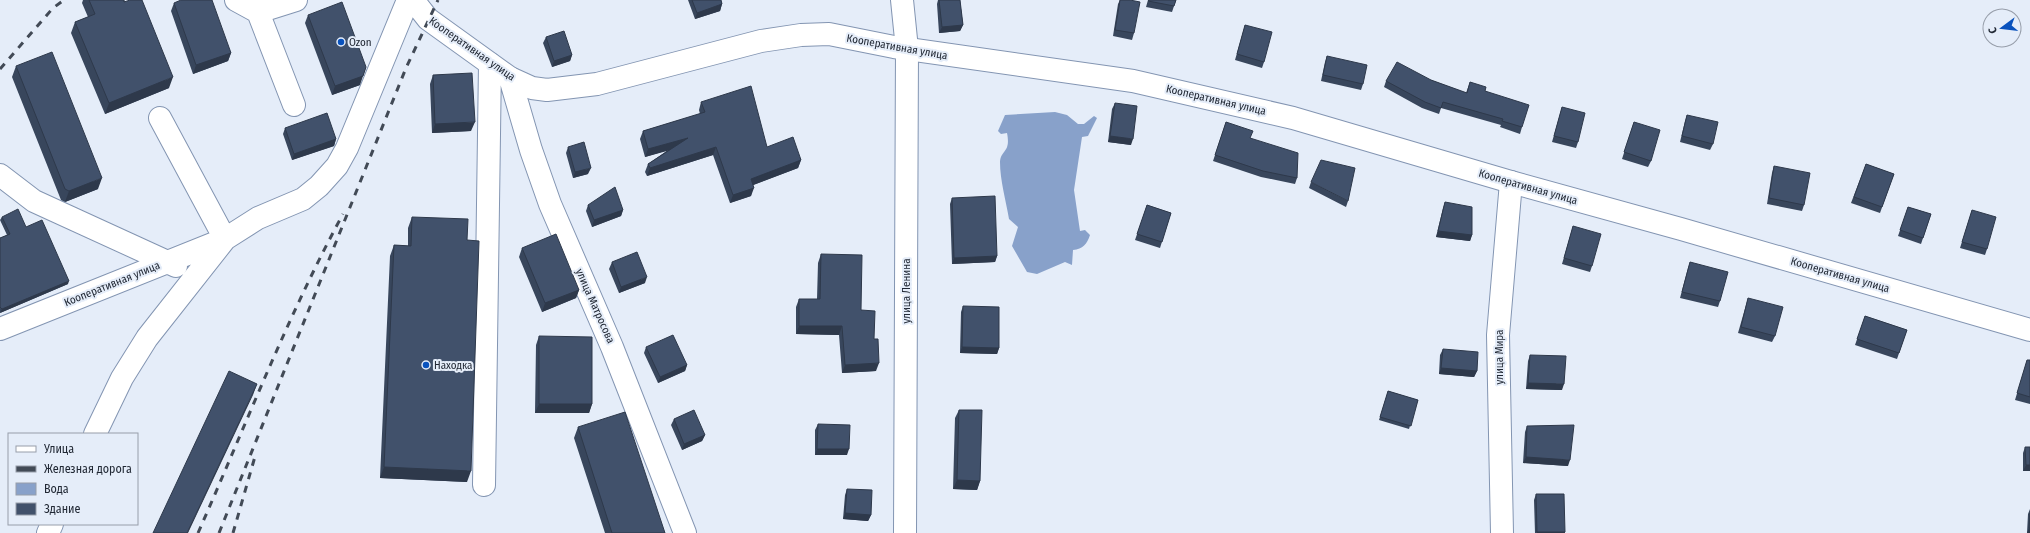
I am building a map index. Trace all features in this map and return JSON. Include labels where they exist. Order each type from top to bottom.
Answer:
[{"type":"street","points":[[236,0],[258,12],[294,105]]},
{"type":"street","points":[[258,12],[296,0]]},
{"type":"street","points":[[96,433],[122,378],[147,338],[225,239],[258,218],[303,199],[319,186],[337,166],[347,148],[408,0]]},
{"type":"street","name":"Кооперативная улица","points":[[414,0],[428,19],[510,78],[532,88],[547,90],[597,84],[761,41],[801,35],[829,34],[907,49],[1133,81],[1293,118],[1511,182],[1681,229],[2030,330]]},
{"type":"street","name":"улица Ленина","points":[[902,0],[907,49],[905,533]]},
{"type":"street","points":[[484,485],[490,64]]},
{"type":"street","name":"улица Матросова","points":[[510,78],[531,150],[550,204],[612,347],[685,533]]},
{"type":"street","points":[[160,118],[225,239]]},
{"type":"street","points":[[0,175],[34,201],[168,261],[194,278]]},
{"type":"street","name":"улица Мира","points":[[1502,533],[1498,335],[1511,182]]},
{"type":"street","name":"Кооперативная улица","points":[[0,329],[225,239]]},
{"type":"water","points":[[1055,112],[1067,115],[1078,124],[1084,124],[1094,116],[1097,118],[1088,136],[1082,137],[1074,190],[1080,231],[1085,230],[1090,235],[1084,246],[1073,250],[1072,265],[1065,262],[1037,274],[1027,272],[1012,246],[1018,227],[1009,219],[1000,169],[1001,158],[1007,148],[1008,139],[1007,133],[1001,134],[998,131],[1005,115]]},
{"type":"building","points":[[89,0],[124,0],[124,2],[130,0],[142,0],[173,77],[109,103],[75,22],[95,14]]},
{"type":"building","points":[[181,0],[212,0],[231,53],[196,65],[174,3]]},
{"type":"building","points":[[692,0],[721,0],[722,4],[697,13]]},
{"type":"building","points":[[939,0],[960,0],[963,25],[942,27]]},
{"type":"building","points":[[1120,0],[1140,2],[1134,33],[1115,30]]},
{"type":"building","points":[[1176,0],[1174,6],[1148,1]]},
{"type":"building","points":[[342,2],[366,67],[363,76],[335,86],[308,15]]},
{"type":"building","points":[[1245,25],[1272,32],[1264,62],[1237,54]]},
{"type":"building","points":[[564,31],[572,55],[554,61],[546,37]]},
{"type":"building","points":[[52,52],[102,178],[69,191],[65,189],[16,66]]},
{"type":"building","points":[[1327,56],[1367,65],[1363,84],[1323,75]]},
{"type":"building","points":[[1397,62],[1431,80],[1467,93],[1470,82],[1486,87],[1485,91],[1529,105],[1522,127],[1502,121],[1503,119],[1443,102],[1441,108],[1425,102],[1386,81]]},
{"type":"building","points":[[472,73],[475,122],[435,124],[433,75]]},
{"type":"building","points":[[751,86],[767,147],[793,137],[801,160],[751,179],[754,188],[733,195],[716,147],[650,168],[648,164],[688,138],[648,149],[643,131],[705,112],[701,102]]},
{"type":"building","points":[[1115,103],[1137,106],[1133,139],[1110,136]]},
{"type":"building","points":[[1562,107],[1585,113],[1578,142],[1554,136]]},
{"type":"building","points":[[327,113],[336,139],[294,154],[285,128]]},
{"type":"building","points":[[1687,115],[1718,122],[1713,144],[1682,136]]},
{"type":"building","points":[[1226,122],[1253,131],[1250,138],[1298,153],[1297,178],[1263,171],[1215,155]]},
{"type":"building","points":[[1634,122],[1660,130],[1651,161],[1624,152]]},
{"type":"building","points":[[584,142],[591,168],[575,172],[568,147]]},
{"type":"building","points":[[1321,160],[1355,168],[1348,201],[1311,182]]},
{"type":"building","points":[[1866,164],[1894,174],[1882,207],[1854,197]]},
{"type":"building","points":[[1774,166],[1810,173],[1804,205],[1769,198]]},
{"type":"building","points":[[615,187],[623,210],[594,220],[588,205]]},
{"type":"building","points":[[995,196],[997,256],[954,258],[952,198]]},
{"type":"building","points":[[1445,202],[1472,207],[1472,235],[1438,231]]},
{"type":"building","points":[[1147,205],[1171,213],[1162,242],[1137,234]]},
{"type":"building","points":[[1908,207],[1931,214],[1923,238],[1900,230]]},
{"type":"building","points":[[18,209],[26,227],[42,220],[69,281],[2,309],[0,307],[0,238],[10,234],[2,217]]},
{"type":"building","points":[[1972,210],[1996,217],[1987,249],[1962,242]]},
{"type":"building","points":[[412,217],[468,219],[467,240],[479,241],[471,471],[384,467],[394,245],[411,246]]},
{"type":"building","points":[[1573,226],[1601,234],[1592,266],[1564,258]]},
{"type":"building","points":[[556,234],[579,290],[545,303],[522,248]]},
{"type":"building","points":[[637,252],[647,277],[621,287],[612,262]]},
{"type":"building","points":[[821,254],[862,255],[861,310],[875,311],[874,339],[878,339],[879,363],[845,365],[842,326],[799,326],[799,299],[820,299]]},
{"type":"building","points":[[1690,262],[1728,272],[1720,301],[1682,292]]},
{"type":"building","points":[[1748,298],[1783,307],[1775,336],[1741,327]]},
{"type":"building","points":[[963,306],[999,307],[999,348],[962,347]]},
{"type":"building","points":[[1865,316],[1907,330],[1899,353],[1857,339]]},
{"type":"building","points":[[673,335],[687,365],[660,377],[646,347]]},
{"type":"building","points":[[539,336],[592,337],[592,404],[539,404]]},
{"type":"building","points":[[1443,349],[1478,352],[1477,371],[1441,368]]},
{"type":"building","points":[[1530,355],[1566,356],[1564,384],[1528,383]]},
{"type":"building","points":[[2027,360],[2030,360],[2030,397],[2017,393]]},
{"type":"building","points":[[229,371],[257,384],[187,533],[153,533]]},
{"type":"building","points":[[1388,391],[1418,400],[1411,426],[1380,417]]},
{"type":"building","points":[[694,410],[705,435],[684,444],[674,419]]},
{"type":"building","points":[[959,410],[982,410],[980,481],[957,480]]},
{"type":"building","points":[[625,412],[665,533],[612,533],[578,427]]},
{"type":"building","points":[[818,424],[850,425],[849,449],[817,449]]},
{"type":"building","points":[[1574,425],[1570,460],[1526,457],[1527,426]]},
{"type":"building","points":[[2025,447],[2030,447],[2030,465],[2026,465]]},
{"type":"building","points":[[847,489],[872,490],[871,515],[845,513]]},
{"type":"building","points":[[1536,494],[1564,494],[1565,532],[1537,532]]},
{"type":"railway","points":[[0,69],[53,8],[64,0]]},
{"type":"railway","points":[[219,533],[406,68],[438,0]]},
{"type":"railway","points":[[198,533],[303,292],[343,214]]},
{"type":"railway","points":[[233,533],[256,453]]},
{"type":"place","name":"Ozon","points":[[341,42]]},
{"type":"place","name":"Находка","points":[[426,365]]}]
